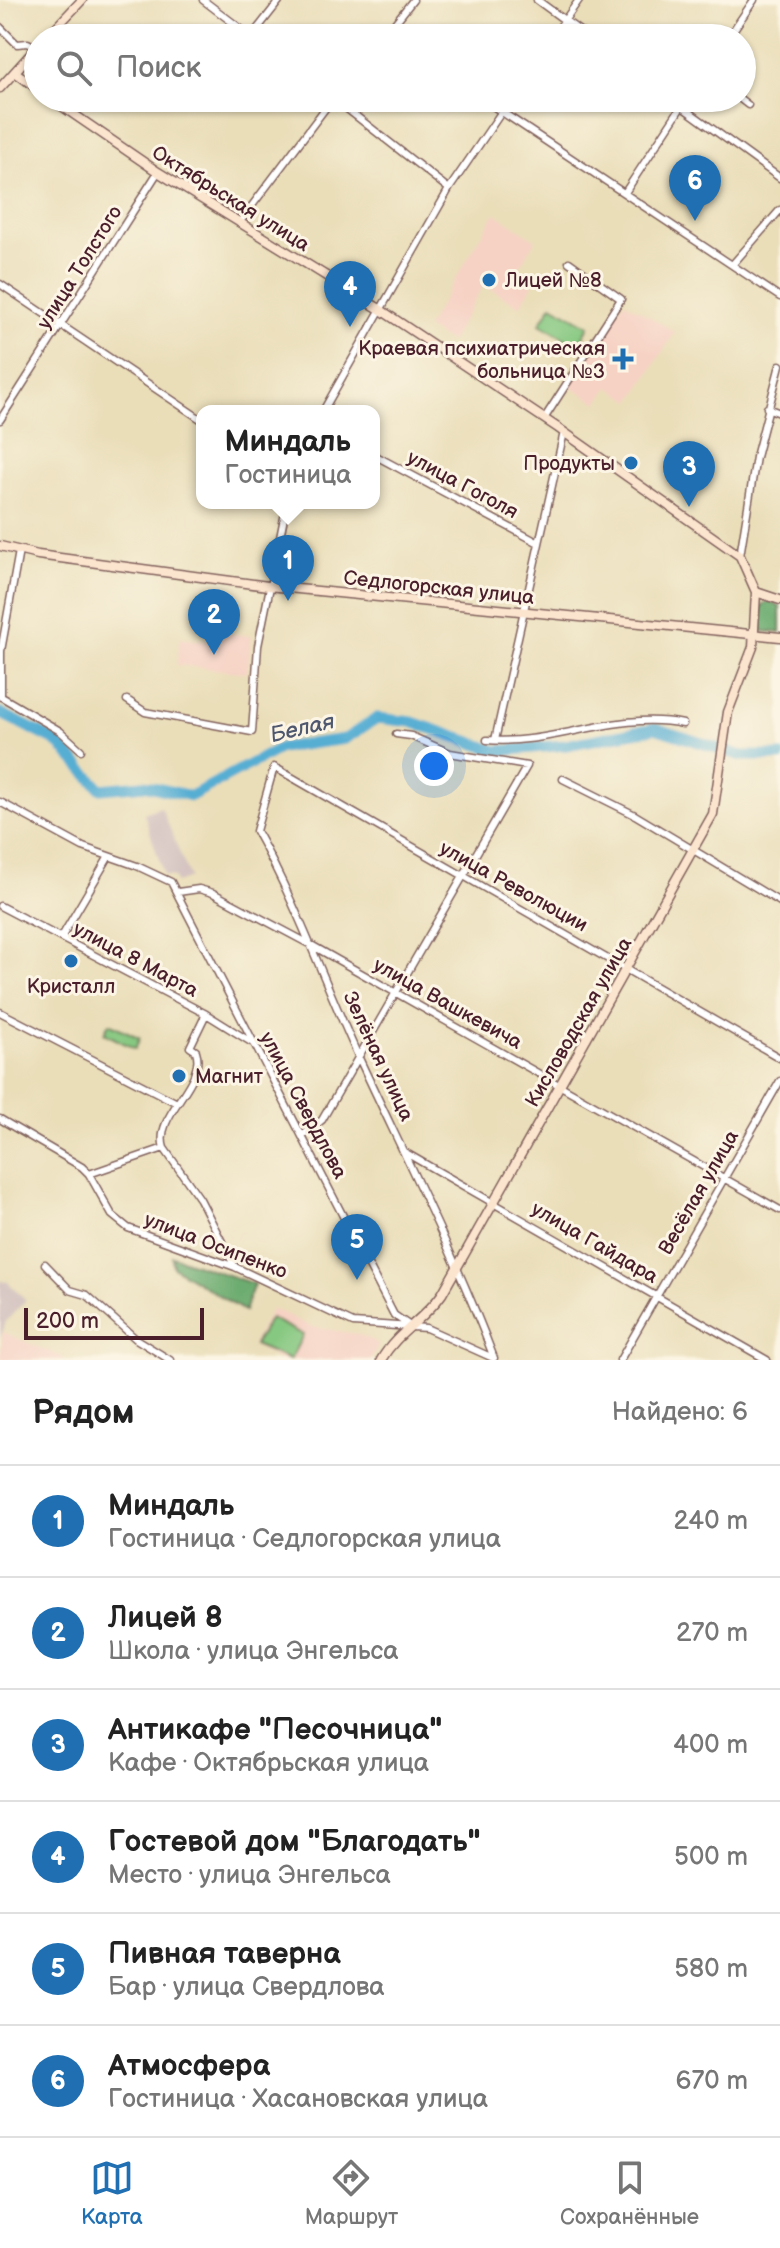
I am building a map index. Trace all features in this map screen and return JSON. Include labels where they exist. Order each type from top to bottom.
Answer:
[{"type":"main road","points":[[59,24],[82,0]]},
{"type":"main road","points":[[0,88],[24,62]]},
{"type":"main road","points":[[15,72],[24,79]]},
{"type":"main road","name":"Октябрьская улица","points":[[70,112],[158,172],[378,308],[564,432],[740,556]]},
{"type":"main road","name":"Седлогорская улица","points":[[0,546],[268,586],[780,637]]},
{"type":"main road","points":[[740,556],[756,592],[780,600]]},
{"type":"main road","name":"Кисловодская улица","points":[[381,1360],[396,1336],[433,1307],[713,814],[723,769],[728,712],[755,635],[756,592]]},
{"type":"street","points":[[203,0],[235,24]]},
{"type":"street","points":[[262,24],[280,0]]},
{"type":"street","points":[[394,24],[413,0]]},
{"type":"street","points":[[537,0],[570,24]]},
{"type":"street","points":[[561,24],[579,0]]},
{"type":"street","points":[[738,24],[754,0]]},
{"type":"street","points":[[0,27],[17,44],[24,43]]},
{"type":"street","points":[[239,223],[322,112]]},
{"type":"street","points":[[351,112],[449,189]]},
{"type":"street","points":[[326,405],[378,308],[449,189],[501,112],[626,191],[780,297]]},
{"type":"street","points":[[626,191],[677,112]]},
{"type":"street","points":[[689,112],[780,178]]},
{"type":"street","name":"улица Толстого","points":[[0,420],[158,172]]},
{"type":"street","points":[[732,265],[780,210]]},
{"type":"street","points":[[544,419],[621,299],[569,262]]},
{"type":"street","points":[[0,284],[196,416]]},
{"type":"street","points":[[740,556],[767,408],[780,365]]},
{"type":"street","points":[[767,408],[780,413]]},
{"type":"street","points":[[564,432],[491,740],[534,740],[604,728],[636,718],[683,724]]},
{"type":"street","name":"улица Гоголя","points":[[380,458],[537,542]]},
{"type":"street","points":[[127,700],[145,712],[252,732],[254,679],[268,586],[286,509]]},
{"type":"street","points":[[19,551],[1,651],[0,696],[60,731],[81,750]]},
{"type":"street","points":[[302,1136],[322,1120],[527,766],[450,753],[411,736],[396,734]]},
{"type":"street","name":"улица Революции","points":[[274,767],[780,1058]]},
{"type":"street","name":"Зелёная улица","points":[[274,767],[256,831],[313,946],[358,1056],[406,1153],[495,1359]]},
{"type":"street","points":[[563,779],[635,815],[780,902]]},
{"type":"street","points":[[0,802],[108,858],[158,875],[171,882],[178,892]]},
{"type":"street","points":[[61,938],[108,858]]},
{"type":"street","name":"улица Вашкевича","points":[[178,892],[199,889],[213,893],[313,946],[780,1210]]},
{"type":"street","name":"улица Свердлова","points":[[178,892],[396,1317],[410,1326]]},
{"type":"street","name":"улица 8 Марта","points":[[0,906],[206,1014],[254,1044]]},
{"type":"street","points":[[0,1012],[177,1103]]},
{"type":"street","points":[[206,1014],[190,1047],[196,1051],[198,1065],[163,1134],[164,1148],[200,1199],[235,1267]]},
{"type":"street","name":"Весёлая улица","points":[[620,1360],[780,1081]]},
{"type":"street","name":"улица Осипенко","points":[[0,1119],[68,1157],[89,1174],[112,1215],[128,1228],[235,1267],[353,1323],[410,1326],[436,1331],[495,1359]]},
{"type":"street","points":[[89,1174],[164,1148]]},
{"type":"street","name":"улица Гайдара","points":[[406,1153],[767,1360]]},
{"type":"street","points":[[45,1264],[70,1290],[87,1295],[136,1339],[170,1360]]},
{"type":"shaded area","name":"Лицей №8","points":[[495,213],[536,240],[515,274],[533,285],[520,306],[484,285],[450,342],[426,328]]},
{"type":"shaded area","name":"Краевая психиатрическая больница №3","points":[[624,301],[675,332],[632,401],[609,387],[598,403],[570,386]]},
{"type":"shaded area","points":[[214,631],[252,636],[247,673],[177,665],[180,638],[212,642]]},
{"type":"shaded area","points":[[161,807],[190,878],[176,883],[174,877],[164,875],[144,813]]},
{"type":"shaded area","points":[[0,1281],[8,1282],[26,1300],[6,1321],[0,1339]]},
{"type":"shaded area","points":[[272,1308],[312,1327],[358,1334],[379,1344],[371,1360],[280,1360],[252,1345]]},
{"type":"shaded area","points":[[3,1332],[64,1358],[0,1360]]},
{"type":"green space","points":[[552,305],[589,326],[578,346],[540,324]]},
{"type":"green space","points":[[769,601],[780,607],[780,633],[762,631],[762,606]]},
{"type":"green space","points":[[109,1023],[140,1038],[135,1049],[104,1033]]},
{"type":"green space","points":[[172,1256],[254,1284],[244,1311],[173,1267]]},
{"type":"green space","points":[[270,1318],[303,1335],[290,1360],[254,1345]]},
{"type":"waterway","name":"Белая","points":[[0,713],[56,741],[101,789],[144,785],[191,796],[280,748],[345,739],[377,718],[412,722],[497,751],[566,745],[655,728],[742,756],[780,756]]},
{"type":"place","name":"Атмосфера","points":[[695,221]]},
{"type":"place","name":"Лицей №8","points":[[489,280]]},
{"type":"place","name":"Гостевой дом \"Благодать\"","points":[[350,327]]},
{"type":"place","name":"Краевая психиатрическая больница №3","points":[[623,359]]},
{"type":"place","name":"Продукты","points":[[631,463]]},
{"type":"place","name":"Антикафе \"Песочница\"","points":[[689,507]]},
{"type":"place","name":"Миндаль","points":[[288,601]]},
{"type":"place","name":"Лицей 8","points":[[214,655]]},
{"type":"place","name":"Кристалл","points":[[71,961]]},
{"type":"place","name":"Магнит","points":[[179,1076]]},
{"type":"place","name":"Пивная таверна","points":[[357,1280]]}]
